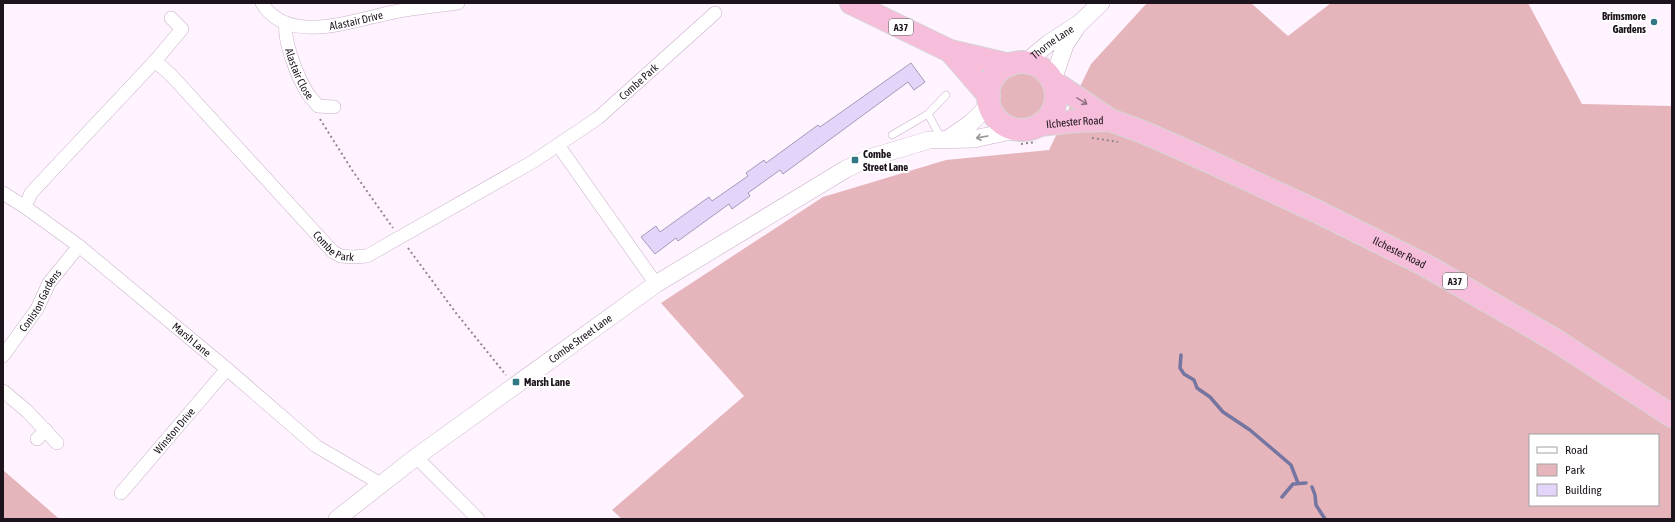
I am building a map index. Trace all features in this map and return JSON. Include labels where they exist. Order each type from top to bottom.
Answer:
[{"type":"highway","name":"A37","points":[[851,3],[950,51],[1018,64],[1039,66],[1047,72],[1054,81]]},
{"type":"highway","name":"A37","points":[[950,51],[989,100],[1001,123],[1016,137],[1028,129],[1040,134]]},
{"type":"highway","points":[[989,100],[992,80],[1000,70],[1018,64]]},
{"type":"highway","points":[[1040,134],[1054,108],[1057,92],[1054,81]]},
{"type":"highway","name":"Ilchester Road","points":[[1054,81],[1110,120],[1143,132],[1193,154],[1322,214],[1425,265],[1555,340],[1672,416]]},
{"type":"highway","name":"Ilchester Road","points":[[1040,134],[1077,121],[1110,120]]},
{"type":"street","name":"Alastair Drive","points":[[262,3],[265,8],[286,23],[308,28],[334,26],[394,12],[458,3]]},
{"type":"street","name":"Thorne Lane","points":[[1018,64],[1080,23],[1101,3]]},
{"type":"street","name":"Combe Park","points":[[155,60],[171,75],[333,252],[341,256],[367,256],[527,165],[598,118],[715,13]]},
{"type":"street","points":[[25,207],[31,193],[182,30],[171,18]]},
{"type":"street","name":"Alastair Close","points":[[286,23],[285,31],[296,67],[308,94],[318,106],[334,106]]},
{"type":"street","name":"Thorne Lane","points":[[1054,81],[1065,45],[1080,23]]},
{"type":"street","name":"Combe Street Lane","points":[[945,140],[971,123],[989,100]]},
{"type":"street","name":"Combe Street Lane","points":[[336,519],[416,457],[656,284],[846,169],[869,158],[929,140],[1016,137]]},
{"type":"street","points":[[558,145],[656,284]]},
{"type":"street","name":"Marsh Lane","points":[[3,193],[79,246],[227,369],[316,446],[374,480],[379,486]]},
{"type":"street","name":"Coniston Gardens","points":[[3,356],[37,309],[49,282],[79,246]]},
{"type":"street","name":"Winston Drive","points":[[121,493],[227,369]]},
{"type":"street","points":[[3,391],[41,435],[57,443]]},
{"type":"street","points":[[416,457],[478,519]]},
{"type":"lane","points":[[892,135],[928,114],[946,95]]},
{"type":"lane","points":[[928,114],[945,140]]},
{"type":"path","points":[[318,106],[317,114],[352,170],[400,238],[456,313],[515,385]]},
{"type":"path","points":[[1016,137],[1040,134]]},
{"type":"path","points":[[1090,138],[1121,142]]},
{"type":"green space","points":[[1147,3],[1251,3],[1288,36],[1331,3],[1528,3],[1582,104],[1672,106],[1672,519],[622,519],[612,510],[744,396],[661,303],[823,197],[946,160],[1049,150],[1091,64]]},
{"type":"green space","points":[[1017,71],[1027,71],[1041,78],[1048,92],[1048,102],[1041,116],[1027,123],[1017,123],[1007,119],[1000,112],[996,102],[996,92],[1000,82],[1007,75]]},
{"type":"green space","points":[[3,470],[57,517],[60,519],[3,519]]},
{"type":"building","points":[[911,63],[925,82],[914,90],[908,82],[783,174],[780,170],[748,193],[750,196],[732,209],[729,204],[678,241],[676,238],[655,254],[641,237],[656,226],[660,232],[709,197],[712,201],[748,176],[746,173],[764,160],[766,163],[818,125],[820,127]]},
{"type":"waterway","points":[[1181,355],[1180,368],[1184,374],[1194,380],[1197,388],[1210,397],[1223,412],[1250,430],[1291,465],[1298,483]]},
{"type":"waterway","points":[[1282,497],[1293,484],[1306,483]]},
{"type":"waterway","points":[[1312,487],[1316,505],[1325,519]]},
{"type":"place","name":"Brimsmore Gardens","points":[[1654,22]]},
{"type":"place","name":"Combe Street Lane","points":[[855,160]]},
{"type":"place","name":"Marsh Lane","points":[[516,382]]}]
